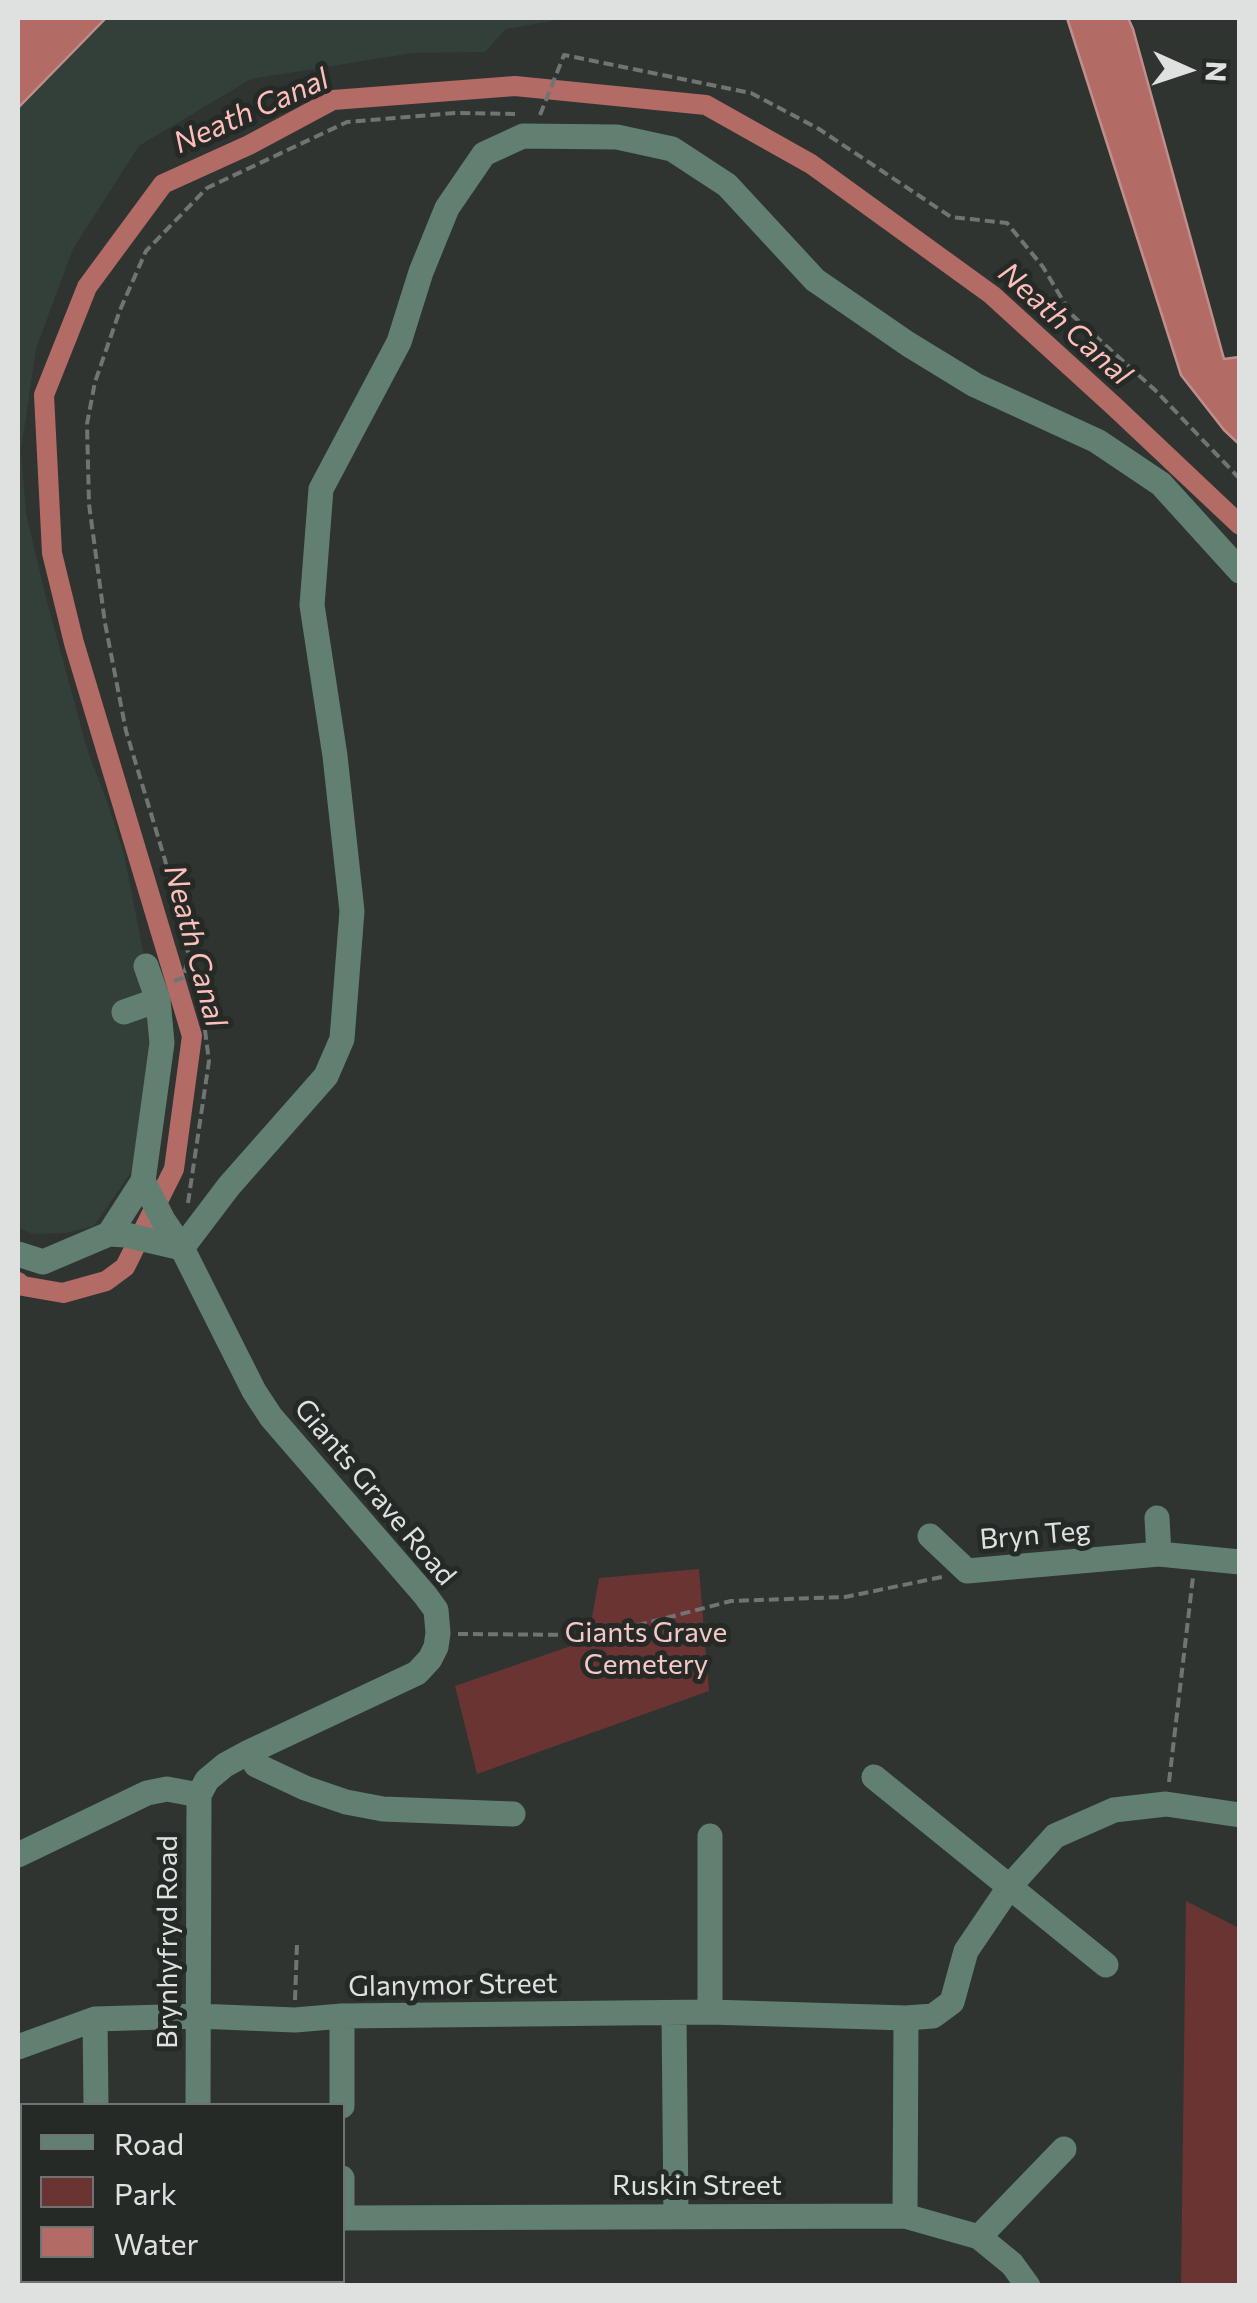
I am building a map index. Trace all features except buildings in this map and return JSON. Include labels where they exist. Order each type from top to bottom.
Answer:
[{"type":"street","points":[[182,1248],[229,1186],[326,1076],[342,1039],[352,911],[336,756],[312,605],[321,488],[398,342],[446,208],[484,154],[523,136],[617,136],[672,150],[727,185],[815,280],[908,344],[975,385],[1097,440],[1161,484],[1240,571]]},
{"type":"street","points":[[118,1234],[145,1185],[162,1043],[158,1000],[146,966]]},
{"type":"street","points":[[124,1012],[158,1000]]},
{"type":"street","name":"Giants Grave Road","points":[[145,1185],[158,1231],[182,1248],[271,1417],[436,1610],[436,1647],[417,1673],[248,1752],[225,1765],[203,1788]]},
{"type":"street","points":[[18,1254],[43,1262],[118,1234],[158,1231]]},
{"type":"street","points":[[1157,1518],[1159,1554]]},
{"type":"street","name":"Bryn Teg","points":[[930,1536],[966,1571],[1159,1554],[1240,1562]]},
{"type":"street","points":[[248,1752],[256,1765],[304,1788],[346,1802],[382,1809],[513,1814]]},
{"type":"street","points":[[874,1777],[1106,1965]]},
{"type":"street","points":[[18,1855],[147,1793],[203,1788]]},
{"type":"street","name":"Brynhyfryd Road","points":[[198,2103],[203,1788]]},
{"type":"street","points":[[1010,1886],[1054,1836],[1114,1810],[1166,1804],[1240,1815]]},
{"type":"street","points":[[710,1836],[710,2012]]},
{"type":"street","name":"Glanymor Street","points":[[18,2047],[95,2020],[197,2016],[295,2020],[342,2016],[710,2012],[934,2016],[952,2002],[966,1950],[1010,1886]]},
{"type":"street","points":[[674,2013],[676,2216]]},
{"type":"street","points":[[342,2016],[342,2103]]},
{"type":"street","points":[[905,2216],[906,2018]]},
{"type":"street","points":[[95,2020],[96,2103]]},
{"type":"street","points":[[979,2237],[1064,2149]]},
{"type":"street","name":"Ruskin Street","points":[[345,2218],[905,2216],[979,2237],[1012,2264],[1028,2286]]},
{"type":"path","points":[[540,115],[564,55],[751,93],[819,128],[951,218],[1007,223],[1042,267],[1071,314],[1155,390],[1240,478]]},
{"type":"path","points":[[182,1248],[210,1061],[197,969],[184,946],[165,860],[126,731],[105,622],[89,504],[87,424],[95,382],[146,251],[207,188],[346,122],[454,113],[523,114]]},
{"type":"path","points":[[183,978],[189,955]]},
{"type":"path","points":[[1166,1804],[1196,1558]]},
{"type":"path","points":[[438,1633],[592,1635],[731,1600],[845,1598],[966,1571]]},
{"type":"path","points":[[295,2020],[297,1944]]},
{"type":"shaded area","points":[[106,18],[694,18],[563,19],[506,29],[485,52],[413,53],[251,79],[139,146],[73,249],[36,349],[21,451],[26,513],[88,752],[124,854],[146,966],[158,1000],[134,1168],[94,1226],[66,1233],[32,1234],[18,1227],[18,108]]},
{"type":"green space","name":"Giants Grave Cemetery","points":[[699,1569],[709,1691],[477,1774],[455,1686],[588,1640],[599,1578]]},
{"type":"green space","points":[[1186,1901],[1239,1928],[1239,2285],[1181,2285]]},
{"type":"water","points":[[18,18],[106,18],[18,108]]},
{"type":"water","points":[[1067,18],[1128,18],[1133,29],[1224,359],[1239,357],[1239,444],[1181,375]]},
{"type":"waterway","name":"Neath Canal","points":[[18,1282],[63,1293],[106,1281],[125,1267],[174,1169],[192,1036],[74,643],[52,553],[44,395],[87,287],[163,184],[249,145],[333,100],[515,86],[706,105],[811,164],[992,295],[1240,525]]}]
